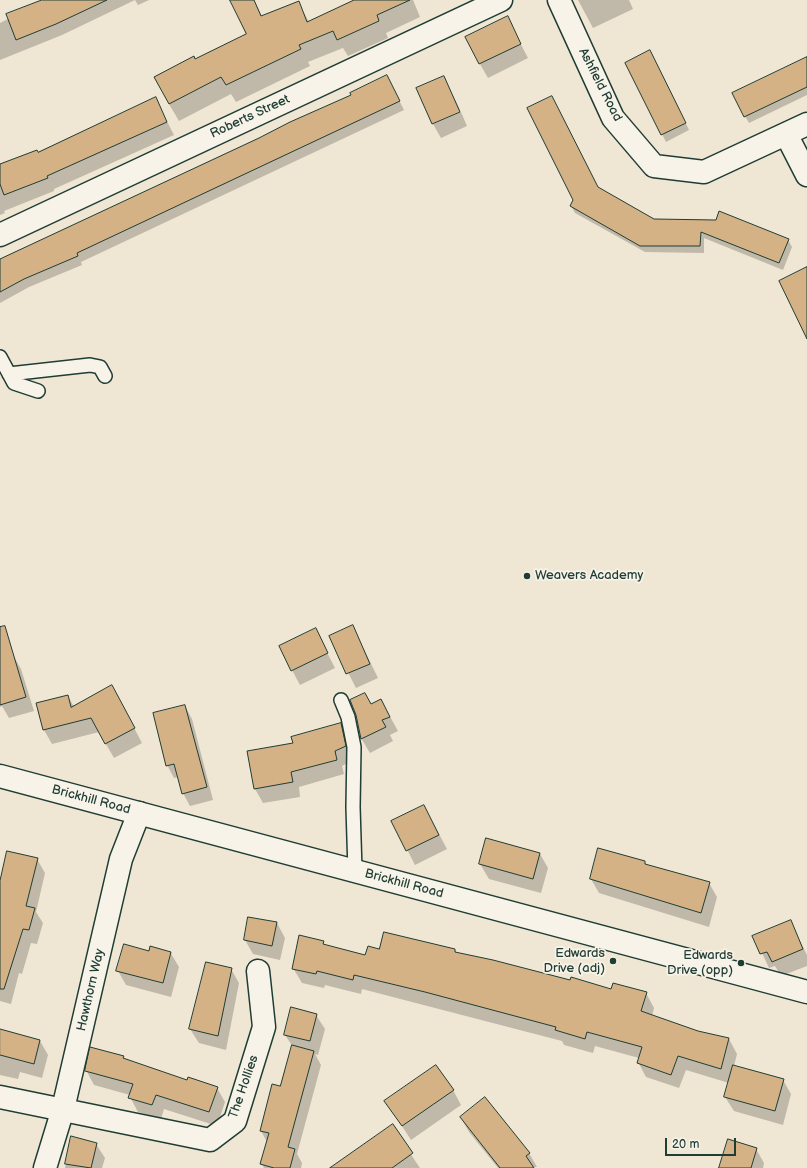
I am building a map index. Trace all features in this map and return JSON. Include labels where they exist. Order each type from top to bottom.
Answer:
[{"type":"street","name":"Roberts Street","points":[[0,235],[501,0]]},
{"type":"street","name":"Ashfield Road","points":[[559,0],[613,118],[654,166],[704,172],[807,124]]},
{"type":"street","points":[[786,134],[807,175]]},
{"type":"street","name":"Brickhill Road","points":[[0,776],[807,992]]},
{"type":"street","name":"Hawthorn Way","points":[[45,1168],[63,1109],[122,860],[139,813]]},
{"type":"street","name":"The Hollies","points":[[0,1097],[210,1140],[235,1121],[264,1027],[258,971]]},
{"type":"lane","points":[[0,358],[14,383],[38,391]]},
{"type":"lane","points":[[9,374],[90,365],[100,367],[105,376]]},
{"type":"lane","points":[[341,700],[348,717],[354,747],[353,808],[355,871]]},
{"type":"building","points":[[42,0],[107,0],[56,24],[16,40],[6,14]]},
{"type":"building","points":[[230,0],[254,0],[261,16],[299,1],[307,22],[354,0],[410,0],[377,15],[379,21],[337,40],[333,31],[299,45],[301,49],[226,85],[221,77],[169,104],[154,77],[194,56],[195,59],[246,34]]},
{"type":"building","points":[[508,16],[521,44],[479,64],[465,37]]},
{"type":"building","points":[[650,50],[686,123],[661,135],[625,63]]},
{"type":"building","points":[[807,57],[807,87],[744,117],[732,93]]},
{"type":"building","points":[[387,75],[400,101],[77,253],[78,256],[24,279],[0,292],[0,259],[259,138],[290,122],[351,95],[350,93]]},
{"type":"building","points":[[444,76],[460,112],[432,124],[416,88]]},
{"type":"building","points":[[552,96],[598,187],[654,219],[716,220],[719,211],[789,239],[779,263],[701,232],[700,246],[640,246],[570,206],[573,200],[527,108]]},
{"type":"building","points":[[156,97],[167,122],[47,176],[48,178],[4,195],[0,184],[0,164],[37,150],[38,152]]},
{"type":"building","points":[[807,267],[807,339],[779,281]]},
{"type":"building","points":[[353,625],[370,664],[346,674],[329,636]]},
{"type":"building","points":[[5,626],[26,697],[0,705],[0,627]]},
{"type":"building","points":[[316,628],[328,653],[291,671],[279,646]]},
{"type":"building","points":[[112,685],[135,728],[105,744],[91,718],[43,730],[36,703],[68,695],[71,707]]},
{"type":"building","points":[[365,693],[371,704],[381,699],[390,717],[382,720],[386,727],[361,739],[356,715],[350,700]]},
{"type":"building","points":[[185,705],[207,787],[182,794],[174,764],[166,766],[153,713]]},
{"type":"building","points":[[341,723],[346,746],[335,751],[337,760],[291,772],[293,782],[254,789],[247,751],[293,743],[291,737]]},
{"type":"building","points":[[424,805],[439,835],[406,851],[391,821]]},
{"type":"building","points":[[486,838],[540,853],[533,879],[479,864]]},
{"type":"building","points":[[598,848],[645,861],[645,864],[710,882],[701,913],[590,879]]},
{"type":"building","points":[[7,851],[38,858],[26,906],[35,908],[29,930],[23,929],[4,989],[0,989],[0,881]]},
{"type":"building","points":[[248,917],[277,922],[272,946],[244,940]]},
{"type":"building","points":[[791,920],[803,949],[772,962],[767,952],[760,954],[752,936]]},
{"type":"building","points":[[384,932],[455,949],[455,952],[493,960],[570,980],[571,977],[611,989],[613,983],[647,992],[641,1011],[698,1031],[729,1038],[721,1069],[678,1056],[671,1075],[637,1063],[642,1047],[587,1032],[585,1039],[555,1030],[556,1027],[425,992],[354,975],[353,980],[317,971],[316,974],[292,969],[299,935],[324,941],[323,944],[365,955],[368,946],[379,949]]},
{"type":"building","points":[[124,944],[149,951],[150,946],[171,952],[163,983],[116,971]]},
{"type":"building","points":[[206,962],[232,968],[218,1036],[189,1029]]},
{"type":"building","points":[[291,1007],[317,1014],[310,1041],[284,1035]]},
{"type":"building","points":[[0,1029],[40,1040],[34,1064],[0,1055]]},
{"type":"building","points":[[292,1045],[314,1051],[288,1147],[295,1149],[290,1168],[274,1168],[260,1164],[269,1133],[260,1131],[272,1084],[280,1086]]},
{"type":"building","points":[[90,1047],[124,1056],[123,1058],[187,1080],[188,1077],[218,1087],[209,1112],[156,1095],[152,1105],[128,1098],[133,1084],[85,1071]]},
{"type":"building","points":[[436,1065],[454,1090],[402,1126],[384,1101]]},
{"type":"building","points":[[733,1065],[784,1079],[775,1111],[724,1097]]},
{"type":"building","points":[[485,1097],[530,1153],[526,1156],[534,1168],[500,1168],[460,1117]]},
{"type":"building","points":[[393,1124],[413,1153],[392,1168],[330,1168]]},
{"type":"building","points":[[71,1136],[97,1143],[91,1168],[65,1164]]},
{"type":"building","points":[[728,1139],[757,1148],[751,1168],[719,1168]]},
{"type":"place","name":"Weavers Academy","points":[[527,576]]},
{"type":"place","name":"Edwards Drive (adj)","points":[[613,961]]},
{"type":"place","name":"Edwards Drive (opp)","points":[[741,963]]}]
